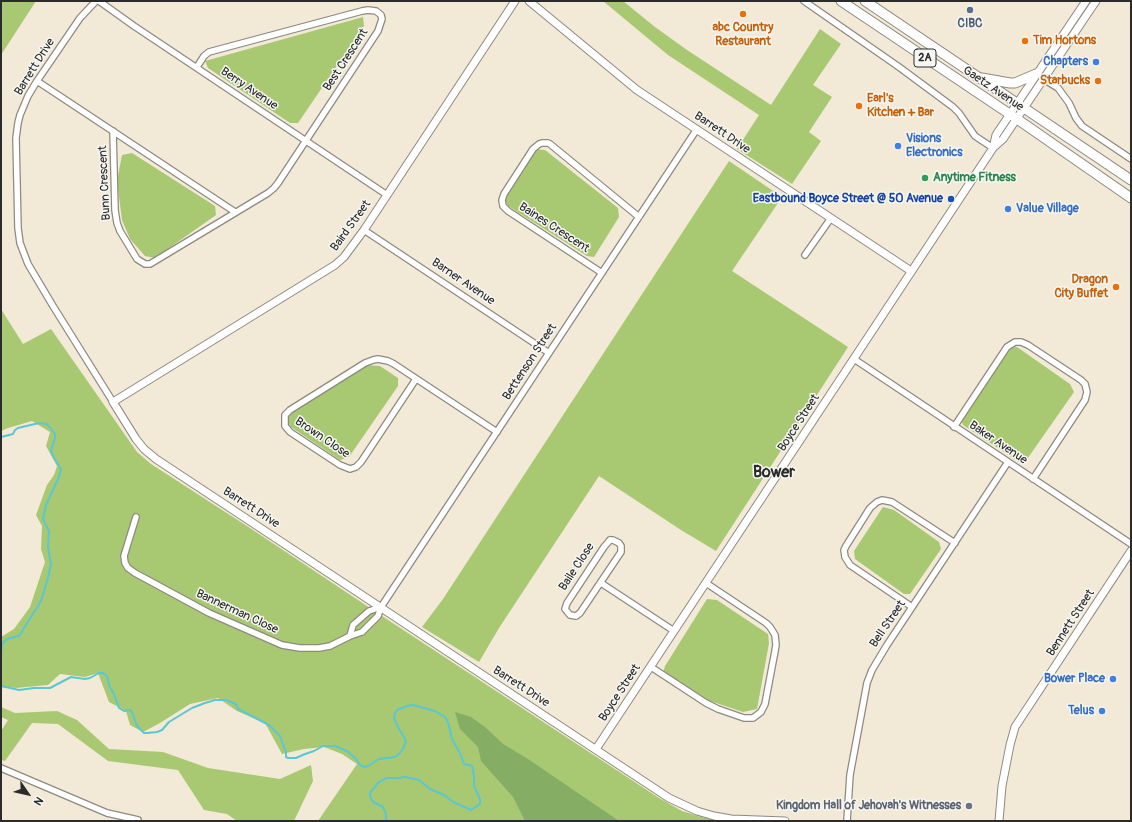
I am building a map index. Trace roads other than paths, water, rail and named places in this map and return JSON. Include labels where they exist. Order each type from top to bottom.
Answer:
[{"type":"main road","name":"Gaetz Avenue","points":[[841,1],[1131,198]]},
{"type":"main road","name":"Gaetz Avenue","points":[[865,1],[1131,180]]},
{"type":"main road","points":[[976,76],[1015,83],[1040,76]]},
{"type":"street","name":"Barrett Drive","points":[[96,1],[80,18],[37,81],[23,107],[17,131],[18,228],[20,243],[28,264],[112,402],[144,449],[156,459],[669,798],[697,811],[723,818],[785,821]]},
{"type":"street","name":"Berry Avenue","points":[[99,1],[387,195]]},
{"type":"street","name":"Baird Street","points":[[112,402],[334,265],[347,253],[364,230],[515,1]]},
{"type":"street","name":"Barrett Drive","points":[[529,1],[626,81],[911,271]]},
{"type":"street","points":[[804,1],[899,66],[953,107],[975,136],[993,148]]},
{"type":"street","points":[[1040,76],[1086,1]]},
{"type":"street","points":[[1040,76],[1096,1]]},
{"type":"street","name":"Best Crescent","points":[[197,67],[206,54],[213,51],[362,11],[372,10],[381,15],[382,19],[378,31],[306,141]]},
{"type":"street","points":[[1040,76],[1058,88],[1069,103],[1076,118],[1082,126],[1131,159]]},
{"type":"street","name":"Boyce Street","points":[[596,749],[993,148],[996,135],[1013,117],[1040,76]]},
{"type":"street","name":"Bunn Crescent","points":[[37,81],[235,212]]},
{"type":"street","name":"Bettenson Street","points":[[381,607],[697,129]]},
{"type":"street","name":"Bunn Crescent","points":[[113,131],[115,210],[117,223],[120,231],[140,261],[145,264],[154,263],[268,193],[274,188],[306,141]]},
{"type":"street","name":"Baines Crescent","points":[[602,273],[508,211],[503,206],[502,200],[504,194],[532,149],[542,142],[550,144],[639,216]]},
{"type":"street","points":[[805,256],[831,218]]},
{"type":"street","name":"Barner Avenue","points":[[364,230],[549,353]]},
{"type":"street","points":[[954,427],[1007,347],[1015,342],[1021,342],[1028,345],[1081,380],[1085,384],[1087,392],[1085,400],[1033,479]]},
{"type":"street","name":"Baker Avenue","points":[[854,359],[1131,544]]},
{"type":"street","name":"Brown Close","points":[[416,379],[361,462],[356,467],[348,468],[340,465],[290,432],[285,426],[285,415],[290,410],[370,361],[378,360],[388,361],[416,379],[497,432]]},
{"type":"street","name":"Bell Street","points":[[847,821],[850,775],[869,676],[875,663],[1008,462]]},
{"type":"street","points":[[912,607],[850,565],[845,557],[844,550],[846,546],[870,508],[882,500],[892,502],[955,543]]},
{"type":"street","name":"Bannerman Close","points":[[136,517],[124,556],[126,565],[132,572],[209,613],[282,645],[300,648],[318,648],[330,646],[350,636]]},
{"type":"street","name":"Baile Close","points":[[613,540],[621,546],[621,552],[601,583],[580,614],[576,616],[570,615],[565,609],[567,603],[606,543],[613,540]]},
{"type":"street","name":"Bennett Street","points":[[999,821],[1002,786],[1015,727],[1131,551]]},
{"type":"street","points":[[651,667],[701,700],[718,709],[744,718],[753,718],[761,712],[765,704],[775,651],[775,635],[766,623],[706,582]]},
{"type":"street","points":[[601,583],[674,631]]},
{"type":"street","points":[[350,636],[362,632],[378,616],[381,607]]},
{"type":"street","points":[[350,636],[353,625],[369,610],[381,607]]},
{"type":"street","points":[[1,768],[107,813],[138,820]]},
{"type":"waterway","points":[[1,437],[13,434],[18,428],[39,423],[47,424],[55,434],[51,451],[61,469],[59,477],[46,505],[43,519],[49,531],[48,547],[51,564],[41,601],[19,636],[7,639],[2,644],[1,655]]},
{"type":"waterway","points":[[1,686],[19,690],[50,688],[71,677],[85,679],[99,673],[103,673],[107,676],[109,685],[119,708],[124,711],[130,710],[137,726],[144,733],[162,730],[169,722],[192,708],[215,700],[226,700],[234,703],[238,709],[269,725],[280,736],[286,752],[286,757],[288,758],[296,758],[323,746],[335,746],[347,751],[360,765],[365,767],[379,759],[395,757],[403,749],[406,742],[394,718],[397,710],[413,705],[435,711],[445,717],[448,722],[452,739],[464,764],[472,766],[474,786],[480,799],[480,804],[471,810],[430,789],[419,780],[405,777],[387,778],[379,782],[370,793],[373,802],[383,807],[386,814],[386,821]]},
{"type":"place","name":"CIBC","points":[[970,10]]},
{"type":"place","name":"abc Country Restaurant","points":[[743,14]]},
{"type":"place","name":"Tim Hortons","points":[[1025,41]]},
{"type":"place","name":"Chapters","points":[[1096,62]]},
{"type":"place","name":"Starbucks","points":[[1098,81]]},
{"type":"place","name":"Earl's Kitchen + Bar","points":[[859,106]]},
{"type":"place","name":"Visions Electronics","points":[[898,146]]},
{"type":"place","name":"Anytime Fitness","points":[[925,178]]},
{"type":"place","name":"Eastbound Boyce Street @ 50 Avenue","points":[[951,199]]},
{"type":"place","name":"Value Village","points":[[1008,209]]},
{"type":"place","name":"Dragon City Buffet","points":[[1116,287]]},
{"type":"place","name":"Bower Place","points":[[1113,679]]},
{"type":"place","name":"Telus","points":[[1102,711]]},
{"type":"place","name":"Kingdom Hall of Jehovah's Witnesses","points":[[969,806]]},
{"type":"district","name":"Bower","points":[[774,473]]}]
